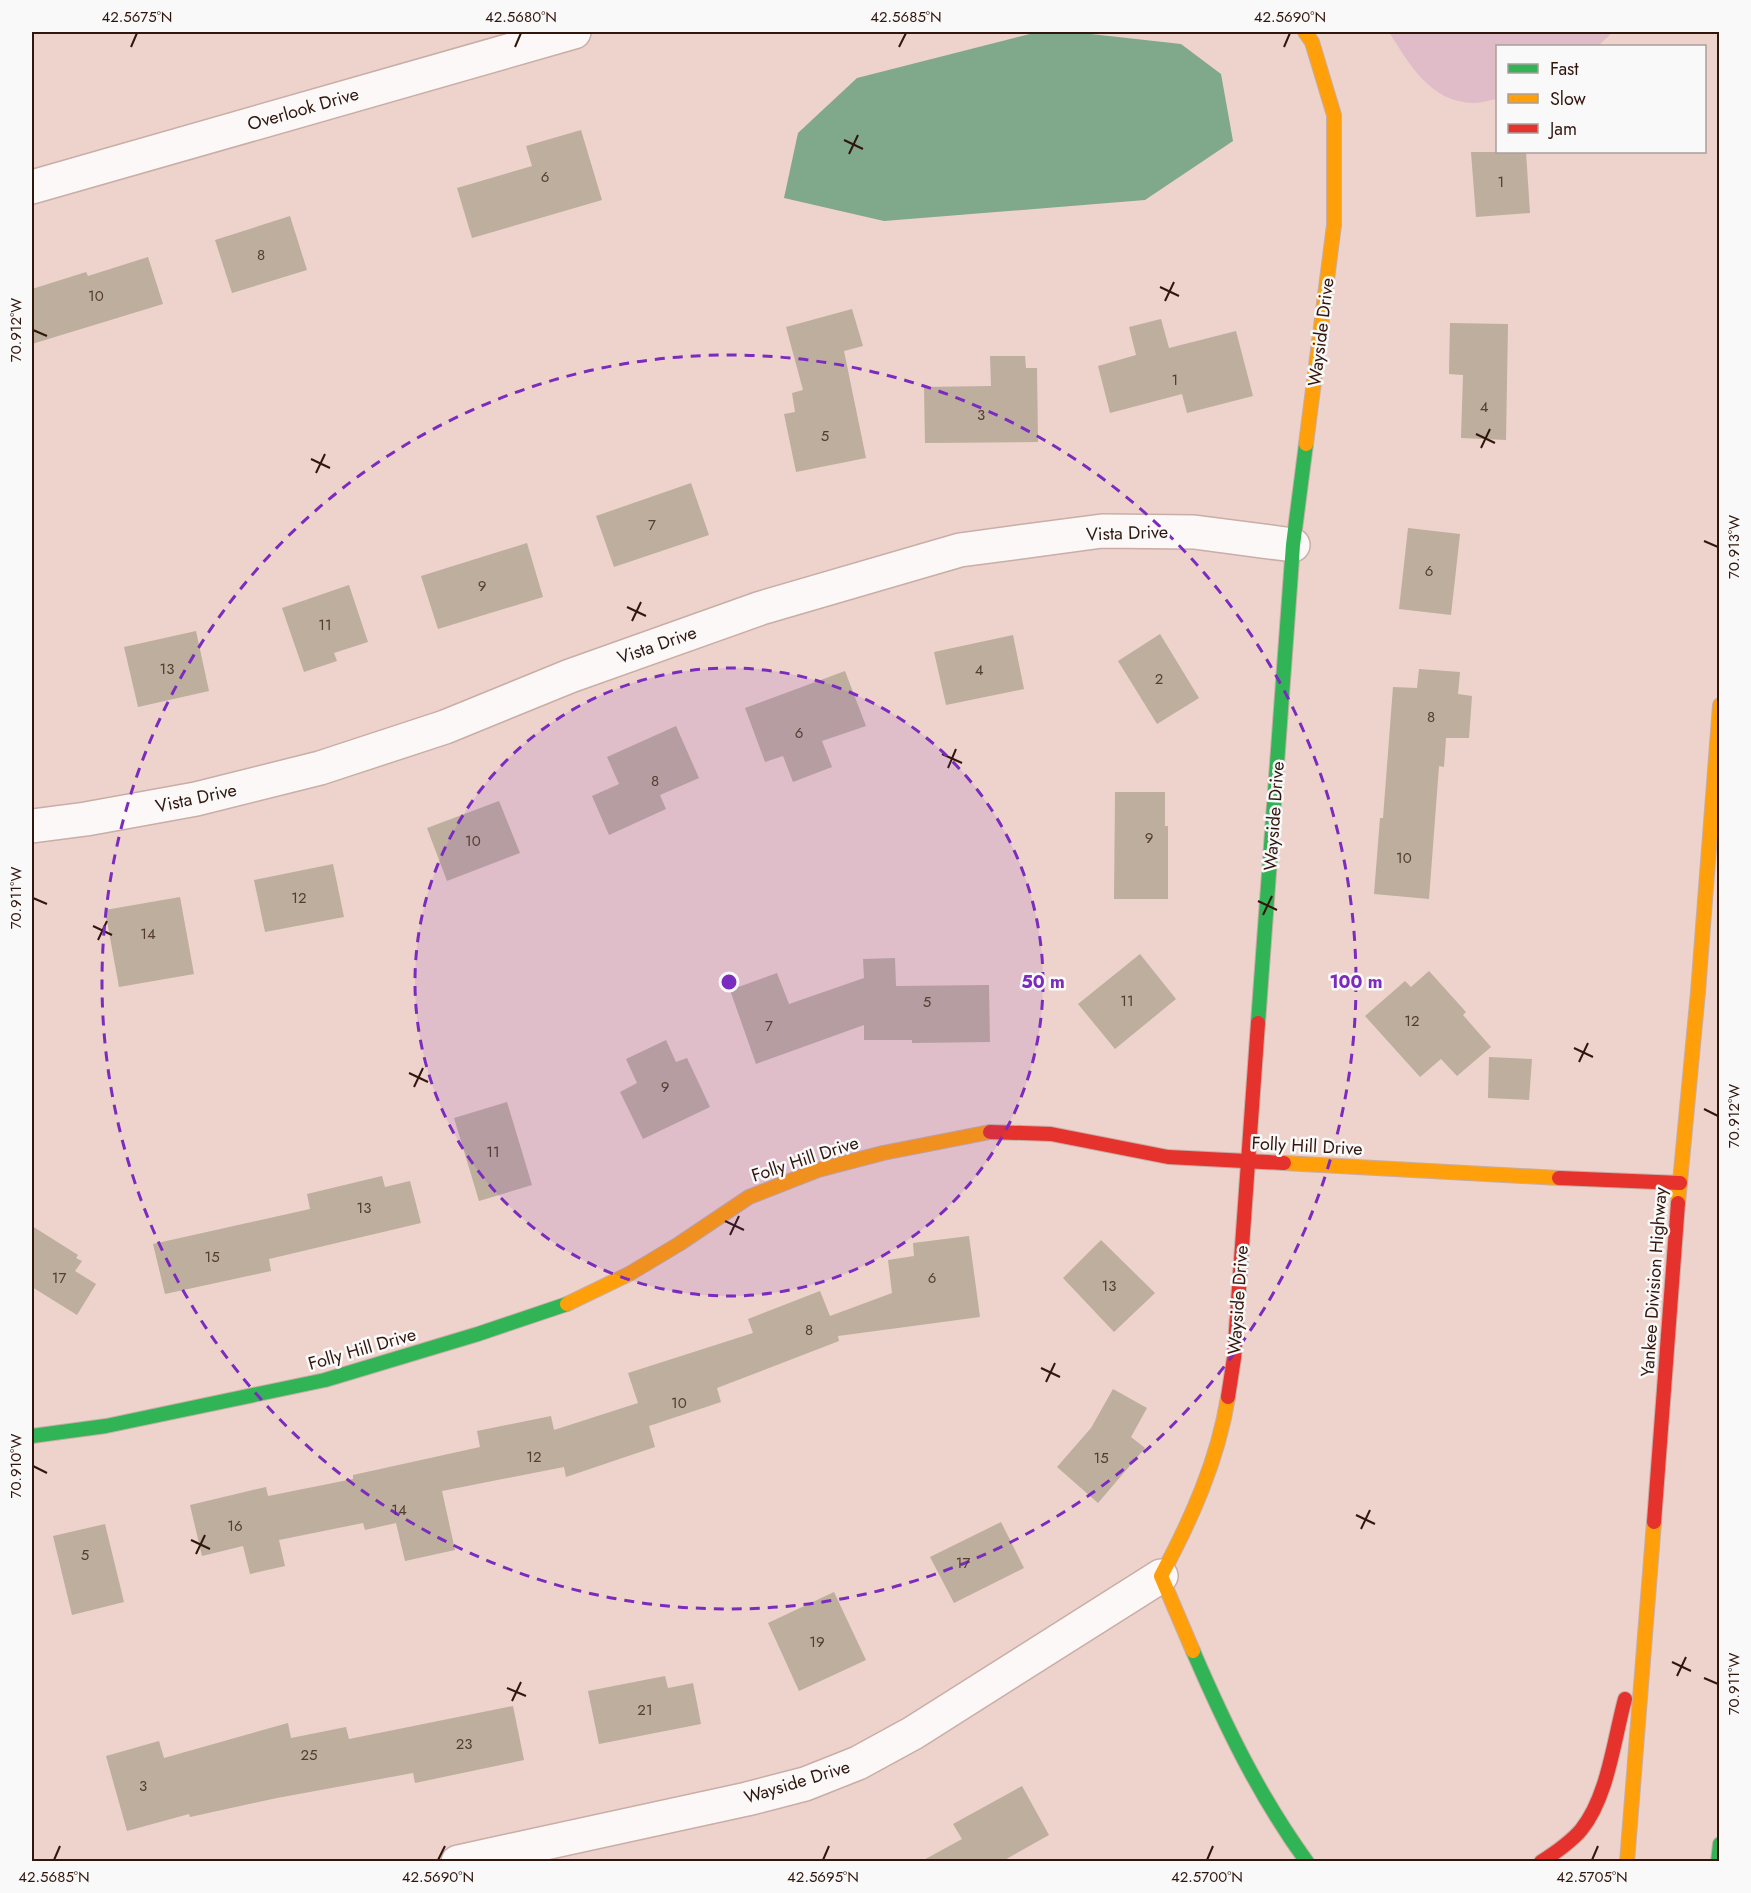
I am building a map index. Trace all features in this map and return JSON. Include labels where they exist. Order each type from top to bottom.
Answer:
[{"type":"main road","name":"Wayside Drive","points":[[1161,1576],[1185,1531],[1207,1478],[1222,1429],[1234,1358],[1293,545],[1334,225],[1334,115],[1312,42],[1305,32]]},
{"type":"main road","name":"Yankee Division Highway","points":[[1627,1862],[1680,1183],[1698,992],[1719,705]]},
{"type":"main road","name":"Folly Hill Drive","points":[[32,1436],[106,1426],[324,1380],[489,1330],[578,1300],[629,1274],[749,1197],[818,1170],[883,1153],[995,1131],[1051,1134],[1168,1157],[1680,1183]]},
{"type":"main road","points":[[1161,1576],[1247,1767],[1283,1831],[1307,1862]]},
{"type":"main road","points":[[1540,1862],[1563,1848],[1585,1824],[1601,1791],[1646,1616]]},
{"type":"main road","points":[[1718,1862],[1719,1844]]},
{"type":"street","name":"Overlook Drive","points":[[32,187],[574,32]]},
{"type":"street","name":"Vista Drive","points":[[32,826],[195,800],[320,768],[446,727],[570,676],[760,608],[960,550],[1102,531],[1194,532],[1293,545]]},
{"type":"street","name":"Wayside Drive","points":[[458,1862],[747,1799],[805,1784],[858,1764],[913,1733],[1161,1576]]},
{"type":"shaded area","points":[[1038,32],[1073,32],[1181,44],[1221,74],[1233,141],[1145,200],[884,221],[784,198],[798,133],[857,78]]},
{"type":"shaded area","points":[[1389,32],[1613,32],[1599,45],[1496,45],[1496,99],[1480,103],[1459,101],[1433,89],[1405,57]]},
{"type":"building","points":[[581,130],[602,200],[472,238],[457,188],[532,166],[526,146]]},
{"type":"building","points":[[1471,152],[1526,153],[1530,213],[1476,217]]},
{"type":"building","points":[[290,216],[307,270],[232,293],[215,240]]},
{"type":"building","points":[[148,257],[163,304],[32,344],[32,289],[86,272],[88,276]]},
{"type":"building","points":[[852,309],[863,346],[844,351],[866,458],[796,472],[784,414],[795,412],[792,393],[803,390],[786,327]]},
{"type":"building","points":[[1161,319],[1169,348],[1236,331],[1253,396],[1187,413],[1182,394],[1110,413],[1098,366],[1136,355],[1129,327]]},
{"type":"building","points":[[1450,323],[1508,324],[1506,440],[1461,438],[1463,375],[1449,374]]},
{"type":"building","points":[[990,356],[1025,356],[1026,368],[1037,368],[1038,442],[925,443],[924,387],[991,386]]},
{"type":"building","points":[[691,483],[709,535],[614,567],[596,516]]},
{"type":"building","points":[[1408,528],[1460,534],[1451,615],[1399,609]]},
{"type":"building","points":[[527,543],[543,597],[438,629],[421,576]]},
{"type":"building","points":[[349,585],[368,642],[334,653],[337,661],[304,672],[282,608]]},
{"type":"building","points":[[196,631],[209,691],[138,707],[124,647]]},
{"type":"building","points":[[1160,634],[1199,698],[1157,724],[1118,661]]},
{"type":"building","points":[[1013,635],[1024,689],[946,705],[934,652]]},
{"type":"building","points":[[1419,669],[1460,672],[1458,694],[1472,696],[1469,738],[1446,738],[1444,767],[1439,766],[1429,899],[1374,894],[1380,818],[1383,818],[1393,687],[1417,688]]},
{"type":"building","points":[[845,671],[866,726],[822,741],[832,767],[793,782],[783,756],[765,762],[745,708]]},
{"type":"building","points":[[676,726],[699,778],[660,795],[666,809],[609,835],[592,796],[619,784],[607,757]]},
{"type":"building","points":[[1115,792],[1165,792],[1165,826],[1168,826],[1168,899],[1114,899]]},
{"type":"building","points":[[499,801],[520,853],[447,881],[427,828]]},
{"type":"building","points":[[333,864],[344,917],[265,932],[254,880]]},
{"type":"building","points":[[180,897],[194,974],[119,987],[105,910]]},
{"type":"building","points":[[1140,954],[1176,999],[1115,1049],[1078,1004]]},
{"type":"building","points":[[895,958],[896,986],[989,985],[990,1042],[912,1043],[912,1040],[864,1040],[864,1025],[756,1064],[730,990],[777,973],[789,1004],[864,978],[863,959]]},
{"type":"building","points":[[1429,971],[1466,1012],[1463,1015],[1491,1047],[1457,1076],[1441,1059],[1420,1077],[1365,1016],[1405,981],[1411,987]]},
{"type":"building","points":[[666,1040],[676,1062],[687,1058],[710,1107],[643,1139],[620,1092],[637,1083],[626,1059]]},
{"type":"building","points":[[1489,1057],[1532,1059],[1529,1100],[1488,1098]]},
{"type":"building","points":[[507,1102],[532,1185],[479,1201],[454,1118]]},
{"type":"building","points":[[382,1176],[385,1187],[410,1181],[421,1223],[269,1259],[271,1271],[165,1294],[153,1244],[310,1209],[307,1194]]},
{"type":"building","points":[[32,1226],[78,1255],[76,1258],[82,1261],[75,1271],[96,1284],[77,1315],[32,1287]]},
{"type":"building","points":[[969,1236],[980,1317],[838,1336],[839,1341],[717,1388],[721,1402],[649,1426],[655,1447],[566,1477],[564,1467],[442,1491],[455,1550],[405,1561],[396,1523],[365,1530],[363,1523],[279,1540],[285,1566],[250,1574],[243,1546],[202,1556],[190,1505],[266,1487],[268,1496],[353,1479],[353,1475],[480,1447],[477,1431],[551,1416],[554,1430],[638,1403],[628,1373],[753,1333],[748,1319],[820,1291],[830,1316],[892,1293],[888,1260],[914,1256],[913,1243]]},
{"type":"building","points":[[1101,1240],[1155,1293],[1114,1332],[1063,1278]]},
{"type":"building","points":[[1113,1389],[1147,1408],[1131,1437],[1145,1448],[1098,1503],[1057,1467],[1091,1428]]},
{"type":"building","points":[[1001,1522],[1024,1568],[954,1603],[930,1557]]},
{"type":"building","points":[[105,1524],[124,1602],[72,1615],[53,1536]]},
{"type":"building","points":[[834,1592],[866,1660],[799,1691],[768,1623]]},
{"type":"building","points":[[665,1676],[668,1688],[693,1683],[701,1724],[599,1744],[588,1691]]},
{"type":"building","points":[[513,1706],[524,1760],[415,1783],[413,1773],[190,1817],[189,1814],[127,1831],[106,1756],[159,1741],[164,1758],[288,1723],[291,1738],[346,1727],[349,1739]]},
{"type":"building","points":[[1022,1786],[1049,1835],[1001,1862],[920,1862],[962,1839],[953,1824]]},
{"type":"traffic: fast","points":[[1258,1023],[1293,545],[1306,444]]},
{"type":"traffic: fast","points":[[32,1436],[106,1426],[325,1380],[478,1334],[567,1304]]},
{"type":"traffic: fast","points":[[1193,1651],[1258,1786],[1307,1862]]},
{"type":"traffic: fast","points":[[1718,1862],[1720,1844]]},
{"type":"traffic: slow","points":[[1305,32],[1312,42],[1334,115],[1334,225],[1306,444]]},
{"type":"traffic: slow","points":[[1678,1203],[1698,992],[1720,705]]},
{"type":"traffic: slow","points":[[567,1304],[629,1274],[749,1197],[818,1170],[883,1153],[990,1132]]},
{"type":"traffic: slow","points":[[1284,1163],[1559,1178]]},
{"type":"traffic: slow","points":[[1193,1651],[1161,1576],[1202,1489],[1218,1444],[1228,1397]]},
{"type":"traffic: slow","points":[[1627,1862],[1654,1522]]},
{"type":"traffic: jam","points":[[1228,1397],[1234,1358],[1258,1023]]},
{"type":"traffic: jam","points":[[990,1132],[1051,1134],[1168,1157],[1284,1163]]},
{"type":"traffic: jam","points":[[1559,1178],[1680,1183]]},
{"type":"traffic: jam","points":[[1654,1522],[1678,1203]]},
{"type":"traffic: jam","points":[[1541,1862],[1572,1839],[1590,1817],[1604,1785],[1625,1699]]}]
